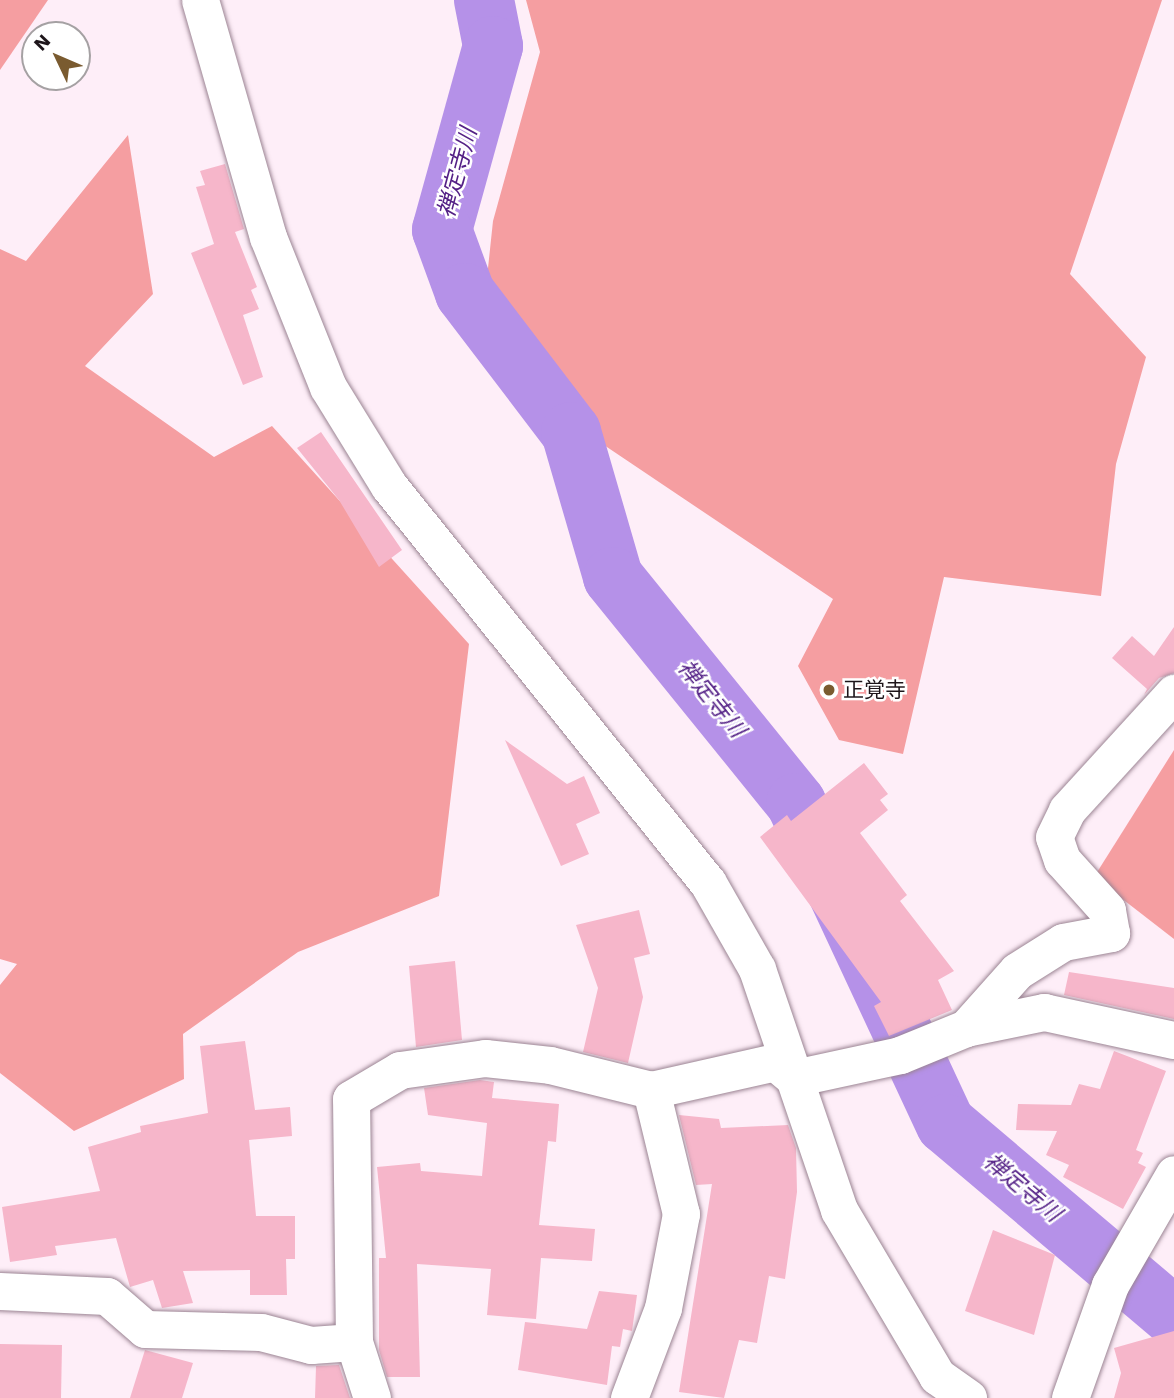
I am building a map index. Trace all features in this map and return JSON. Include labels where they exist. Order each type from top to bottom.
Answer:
[{"type":"street","points":[[200,0],[268,237],[328,387],[389,486],[708,883],[757,969],[839,1210],[937,1376],[968,1398]]},
{"type":"street","points":[[967,1028],[1017,971],[1063,942],[1111,933],[1107,910],[1062,860],[1054,837],[1066,810],[1174,693]]},
{"type":"street","points":[[794,1078],[900,1055],[967,1028],[1044,1012],[1174,1040]]},
{"type":"street","points":[[372,1398],[354,1342],[351,1098],[400,1070],[485,1058],[550,1065],[651,1090],[775,1062],[794,1078]]},
{"type":"street","points":[[629,1398],[663,1308],[681,1214],[651,1090]]},
{"type":"street","points":[[1070,1398],[1110,1285],[1174,1174]]},
{"type":"street","points":[[0,1292],[107,1296],[145,1329],[261,1332],[311,1345],[354,1342]]},
{"type":"shaded area","points":[[0,0],[48,0],[34,21],[21,21],[21,39],[0,70]]},
{"type":"shaded area","points":[[526,0],[1162,0],[1070,274],[1146,357],[1116,464],[1101,596],[944,577],[903,754],[839,740],[798,666],[833,599],[595,439],[486,287],[493,221],[540,52]]},
{"type":"shaded area","points":[[128,135],[153,294],[85,366],[214,457],[272,426],[469,644],[439,896],[298,952],[183,1034],[184,1079],[74,1131],[0,1073],[0,985],[17,964],[0,959],[0,249],[26,261]]},
{"type":"shaded area","points":[[1174,750],[1174,939],[1094,877]]},
{"type":"building","points":[[225,164],[244,229],[235,232],[257,287],[251,290],[259,309],[243,315],[263,377],[243,385],[191,253],[214,244],[196,187],[205,185],[200,171]]},
{"type":"building","points":[[321,432],[402,550],[379,567],[339,500],[297,448]]},
{"type":"building","points":[[1174,627],[1174,673],[1159,678],[1144,695],[1147,689],[1112,658],[1132,636],[1154,656]]},
{"type":"building","points":[[505,740],[567,784],[584,776],[600,813],[576,824],[589,854],[561,866]]},
{"type":"building","points":[[864,763],[888,794],[880,800],[888,810],[860,833],[907,895],[900,901],[954,971],[938,980],[952,1010],[889,1036],[874,1006],[881,1002],[760,837],[787,815],[791,821]]},
{"type":"building","points":[[639,910],[650,954],[634,958],[643,997],[628,1063],[583,1052],[598,988],[576,925]]},
{"type":"building","points":[[455,961],[462,1040],[416,1047],[409,966]]},
{"type":"building","points":[[1069,972],[1174,988],[1174,1019],[1064,995]]},
{"type":"building","points":[[245,1041],[255,1110],[290,1107],[292,1136],[249,1140],[256,1216],[295,1216],[295,1259],[286,1259],[287,1295],[250,1295],[250,1270],[183,1271],[193,1303],[162,1308],[153,1280],[130,1287],[116,1238],[55,1246],[57,1255],[10,1262],[2,1207],[100,1191],[88,1147],[141,1132],[140,1126],[208,1113],[200,1046]]},
{"type":"building","points":[[1114,1051],[1166,1071],[1136,1150],[1143,1153],[1138,1163],[1146,1167],[1123,1209],[1063,1177],[1069,1165],[1046,1155],[1057,1131],[1016,1130],[1018,1104],[1071,1105],[1079,1084],[1100,1089]]},
{"type":"building","points":[[480,1080],[494,1082],[492,1098],[559,1104],[556,1142],[548,1141],[539,1225],[595,1229],[592,1261],[541,1258],[536,1319],[487,1315],[491,1269],[417,1264],[420,1377],[387,1377],[379,1350],[379,1258],[386,1258],[377,1167],[420,1163],[421,1171],[482,1176],[487,1123],[428,1115],[424,1088]]},
{"type":"building","points":[[679,1115],[719,1119],[721,1128],[788,1125],[796,1148],[797,1192],[785,1279],[769,1276],[757,1343],[739,1340],[724,1398],[679,1392],[712,1184],[696,1185]]},
{"type":"building","points":[[993,1230],[1055,1255],[1034,1335],[965,1311]]},
{"type":"building","points":[[599,1291],[637,1295],[632,1331],[623,1329],[620,1347],[612,1346],[607,1385],[518,1370],[525,1322],[587,1329]]},
{"type":"building","points":[[1174,1331],[1174,1398],[1114,1398],[1121,1373],[1114,1348]]},
{"type":"building","points":[[0,1344],[62,1345],[61,1398],[0,1398]]},
{"type":"building","points":[[145,1350],[193,1363],[182,1398],[130,1398]]},
{"type":"building","points":[[339,1365],[350,1398],[315,1398],[316,1366]]},
{"type":"waterway","name":"禅定寺川","points":[[484,0],[493,46],[442,230],[465,293],[571,432],[613,577],[796,803],[946,1124],[1174,1317]]},
{"type":"place","name":"正覚寺","points":[[829,690]]}]
